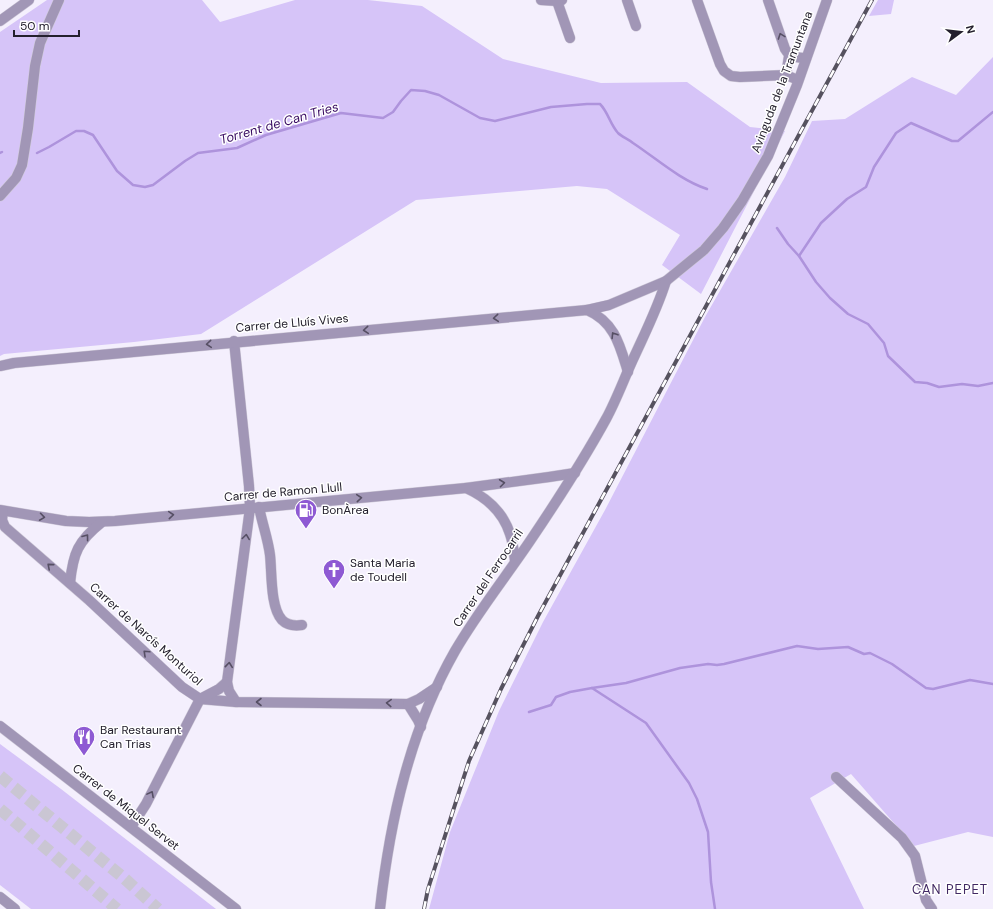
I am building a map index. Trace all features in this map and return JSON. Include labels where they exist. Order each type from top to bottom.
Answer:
[{"type":"street","points":[[0,21],[30,0]]},
{"type":"street","points":[[0,196],[16,178],[22,165],[36,60],[40,43],[59,0]]},
{"type":"street","points":[[541,0],[559,1],[570,38]]},
{"type":"street","points":[[627,0],[636,26]]},
{"type":"street","points":[[697,0],[720,64],[724,71],[731,76],[786,75],[798,80]]},
{"type":"street","points":[[768,0],[785,49],[789,56],[786,75]]},
{"type":"street","name":"Avinguda de la Tramuntana","points":[[666,281],[704,250],[723,228],[742,202],[768,156],[827,0]]},
{"type":"street","points":[[789,56],[806,58]]},
{"type":"street","name":"Carrer de Lluís Vives","points":[[0,366],[19,362],[587,310],[609,305],[666,281]]},
{"type":"street","name":"Carrer del Ferrocarril","points":[[380,909],[395,814],[403,782],[421,727],[437,687],[454,652],[479,612],[515,562],[575,473],[606,418],[628,372],[659,302],[666,281]]},
{"type":"street","points":[[587,310],[597,314],[616,337],[628,372]]},
{"type":"street","points":[[234,342],[249,486],[270,554],[272,587],[276,607],[282,621],[291,626],[302,626]]},
{"type":"street","name":"Carrer de Ramon Llull","points":[[2,510],[66,520],[102,522],[466,488],[549,478],[575,473]]},
{"type":"street","points":[[549,478],[556,479],[560,483],[562,493]]},
{"type":"street","points":[[466,488],[480,494],[502,517],[511,535],[515,562]]},
{"type":"street","points":[[236,702],[229,691],[227,682],[255,507]]},
{"type":"street","name":"Carrer de Narcís Monturiol","points":[[2,510],[2,520],[5,527],[70,583],[182,687],[200,700],[236,702],[408,704]]},
{"type":"street","points":[[70,583],[75,553],[91,530],[102,522]]},
{"type":"street","points":[[131,827],[146,804],[200,700],[227,682]]},
{"type":"street","points":[[421,727],[408,704],[419,699],[437,687]]},
{"type":"street","name":"Carrer de Miquel Servet","points":[[0,726],[236,909]]},
{"type":"street","points":[[836,777],[902,838],[915,856],[926,900],[932,909]]},
{"type":"street","points":[[0,897],[15,909]]},
{"type":"shaded area","points":[[47,0],[202,0],[220,22],[295,0],[368,0],[422,6],[503,59],[601,83],[687,82],[750,127],[785,131],[701,294],[662,265],[680,235],[607,189],[577,186],[416,200],[201,334],[4,354],[0,356],[0,32]]},
{"type":"shaded area","points":[[878,0],[894,0],[891,14],[869,16]]},
{"type":"shaded area","points":[[993,57],[993,837],[968,832],[914,846],[851,774],[810,798],[864,909],[429,909],[450,832],[499,711],[543,622],[605,510],[705,317],[785,177],[812,121],[845,119],[912,77],[956,95]]},
{"type":"shaded area","points":[[0,744],[61,789],[216,909],[31,909],[0,885]]},
{"type":"waterway","name":"Torrent de Can Tries","points":[[37,153],[76,131],[84,131],[93,135],[117,171],[133,185],[145,187],[153,185],[198,153],[237,148],[266,135],[341,113],[383,118],[393,112],[411,90],[425,91],[439,95],[480,118],[495,121],[551,107],[600,104],[615,129],[620,134],[678,175],[707,189]]},
{"type":"waterway","points":[[799,256],[821,223],[847,199],[866,187],[874,167],[896,133],[911,123],[952,141],[958,141],[993,112]]},
{"type":"waterway","points":[[777,228],[788,244],[799,256],[816,282],[830,298],[848,314],[868,324],[884,343],[888,356],[915,382],[927,383],[939,387],[962,384],[978,386],[993,383]]},
{"type":"waterway","points":[[592,688],[626,683],[680,668],[708,664],[724,664],[797,646],[818,649],[848,647],[864,654],[870,653],[892,664],[926,688],[933,689],[970,680],[993,684]]},
{"type":"waterway","points":[[529,712],[551,705],[556,697],[570,692],[592,688],[646,723],[689,783],[697,799],[708,832],[711,882],[715,909]]},
{"type":"tunnel","points":[[0,776],[125,879],[158,909]]},
{"type":"tunnel","points":[[0,809],[117,909]]},
{"type":"railway","points":[[424,909],[428,889],[469,761],[501,689],[538,616],[872,0]]},
{"type":"place","name":"BonÀrea","points":[[306,530]]},
{"type":"place","name":"Santa Maria de Toudell","points":[[334,590]]},
{"type":"place","name":"Bar Restaurant Can Trias","points":[[84,756]]},
{"type":"district","name":"CAN PEPET","points":[[950,889]]}]
